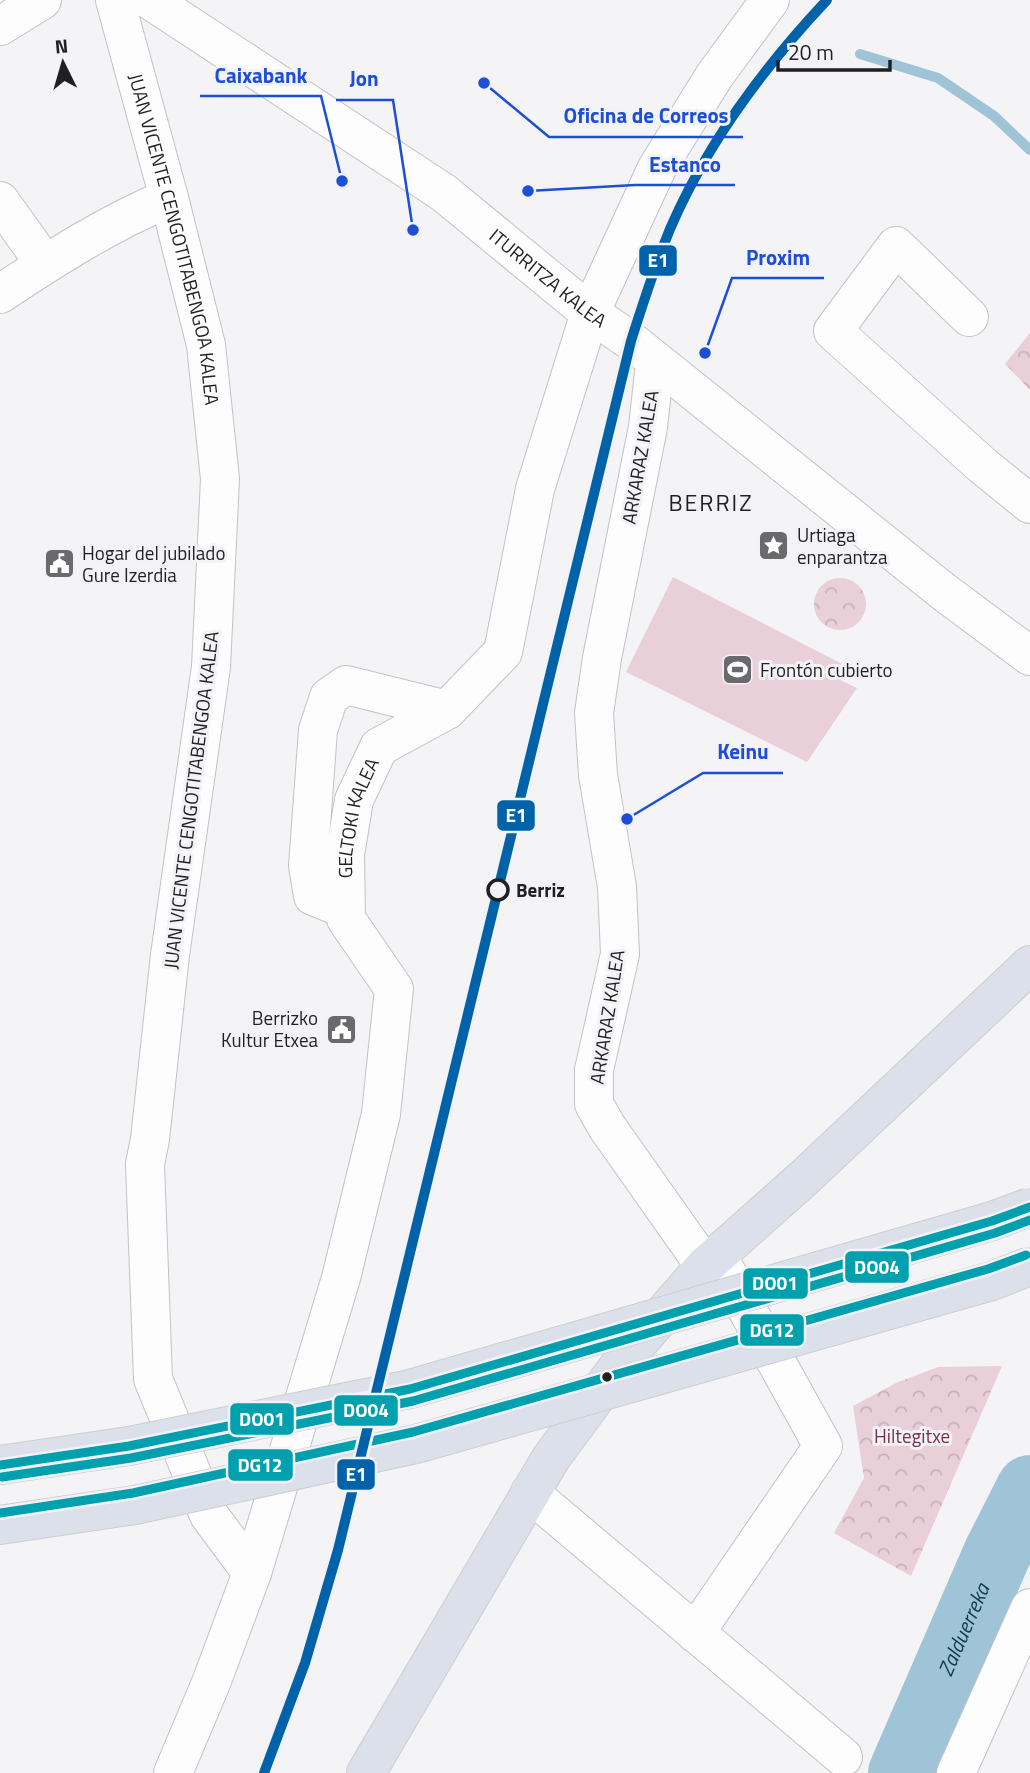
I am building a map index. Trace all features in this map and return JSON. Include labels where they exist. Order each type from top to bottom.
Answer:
[{"type":"highway","points":[[366,1773],[551,1458],[624,1359],[711,1261],[804,1178],[1029,966]]},
{"type":"highway","points":[[0,1465],[129,1446],[410,1389],[992,1221],[1030,1207]]},
{"type":"highway","points":[[0,1525],[135,1505],[416,1444],[992,1281],[1030,1266]]},
{"type":"street","points":[[0,26],[42,0]]},
{"type":"street","name":"JUAN VICENTE CENGOTITABENGOA KALEA","points":[[114,0],[169,198],[206,345],[220,479],[211,667],[170,955],[145,1164],[153,1379],[209,1515],[252,1573]]},
{"type":"street","name":"ITURRITZA KALEA","points":[[150,0],[444,192],[590,313],[631,341],[933,584],[1030,656]]},
{"type":"street","name":"GELTOKI KALEA","points":[[173,1773],[211,1683],[252,1573],[341,1278],[381,1114],[394,989],[346,919],[345,855],[354,800],[379,747],[447,710],[503,652],[535,489],[590,313],[657,168],[715,75],[770,0]]},
{"type":"street","points":[[0,293],[133,213],[169,198]]},
{"type":"street","points":[[0,201],[45,264]]},
{"type":"street","points":[[969,317],[896,246],[833,331],[982,465],[1030,504]]},
{"type":"street","name":"ARKARAZ KALEA","points":[[655,363],[648,427],[594,713],[598,775],[617,887],[620,954],[594,1070],[594,1104],[607,1127],[711,1261],[777,1362],[823,1446],[695,1633]]},
{"type":"street","points":[[345,909],[313,897],[308,866],[317,730],[329,697],[346,685],[447,710]]},
{"type":"street","points":[[777,1362],[884,1296]]},
{"type":"street","points":[[530,1493],[843,1757]]},
{"type":"street","points":[[956,1773],[1030,1608]]},
{"type":"green space","points":[[1030,333],[1030,390],[1005,364]]},
{"type":"green space","name":"Frontón cubierto","points":[[673,577],[848,667],[840,680],[857,688],[807,762],[626,672]]},
{"type":"green space","points":[[840,578],[850,580],[858,586],[864,594],[864,614],[858,622],[850,628],[840,630],[830,628],[822,622],[816,614],[814,604],[816,594],[822,586],[830,580]]},
{"type":"green space","name":"Hiltegitxe","points":[[1002,1366],[911,1576],[834,1533],[864,1478],[853,1406],[896,1383],[938,1367]]},
{"type":"waterway","points":[[860,54],[938,78],[994,116],[1030,150]]},
{"type":"waterway","name":"Zalduerreka","points":[[902,1773],[997,1554],[1030,1489]]},
{"type":"transit line","name":"E1","points":[[264,1773],[305,1663],[338,1550],[631,341],[670,229],[701,166],[759,80],[827,0]]},
{"type":"transit line","name":"DO01","points":[[0,1465],[129,1446],[410,1389],[992,1221],[1030,1207]]},
{"type":"transit line","name":"DO04","points":[[2,1477],[131,1458],[413,1401],[995,1233],[1030,1220]]},
{"type":"transit line","name":"DG12","points":[[0,1513],[133,1493],[413,1432],[988,1269],[1026,1255]]},
{"type":"place","name":"Oficina de Correos","points":[[484,83]]},
{"type":"place","name":"Caixabank","points":[[342,181]]},
{"type":"place","name":"Estanco","points":[[528,191]]},
{"type":"place","name":"Jon","points":[[413,230]]},
{"type":"place","name":"Proxim","points":[[705,353]]},
{"type":"place","name":"Urtiaga enparantza","points":[[774,546]]},
{"type":"place","name":"Hogar del jubilado Gure Izerdia","points":[[59,564]]},
{"type":"place","name":"Frontón cubierto","points":[[737,670]]},
{"type":"place","name":"Keinu","points":[[627,819]]},
{"type":"place","name":"Berriz","points":[[498,890]]},
{"type":"place","name":"Berrizko Kultur Etxea","points":[[341,1029]]},
{"type":"district","name":"BERRIZ","points":[[711,503]]}]
